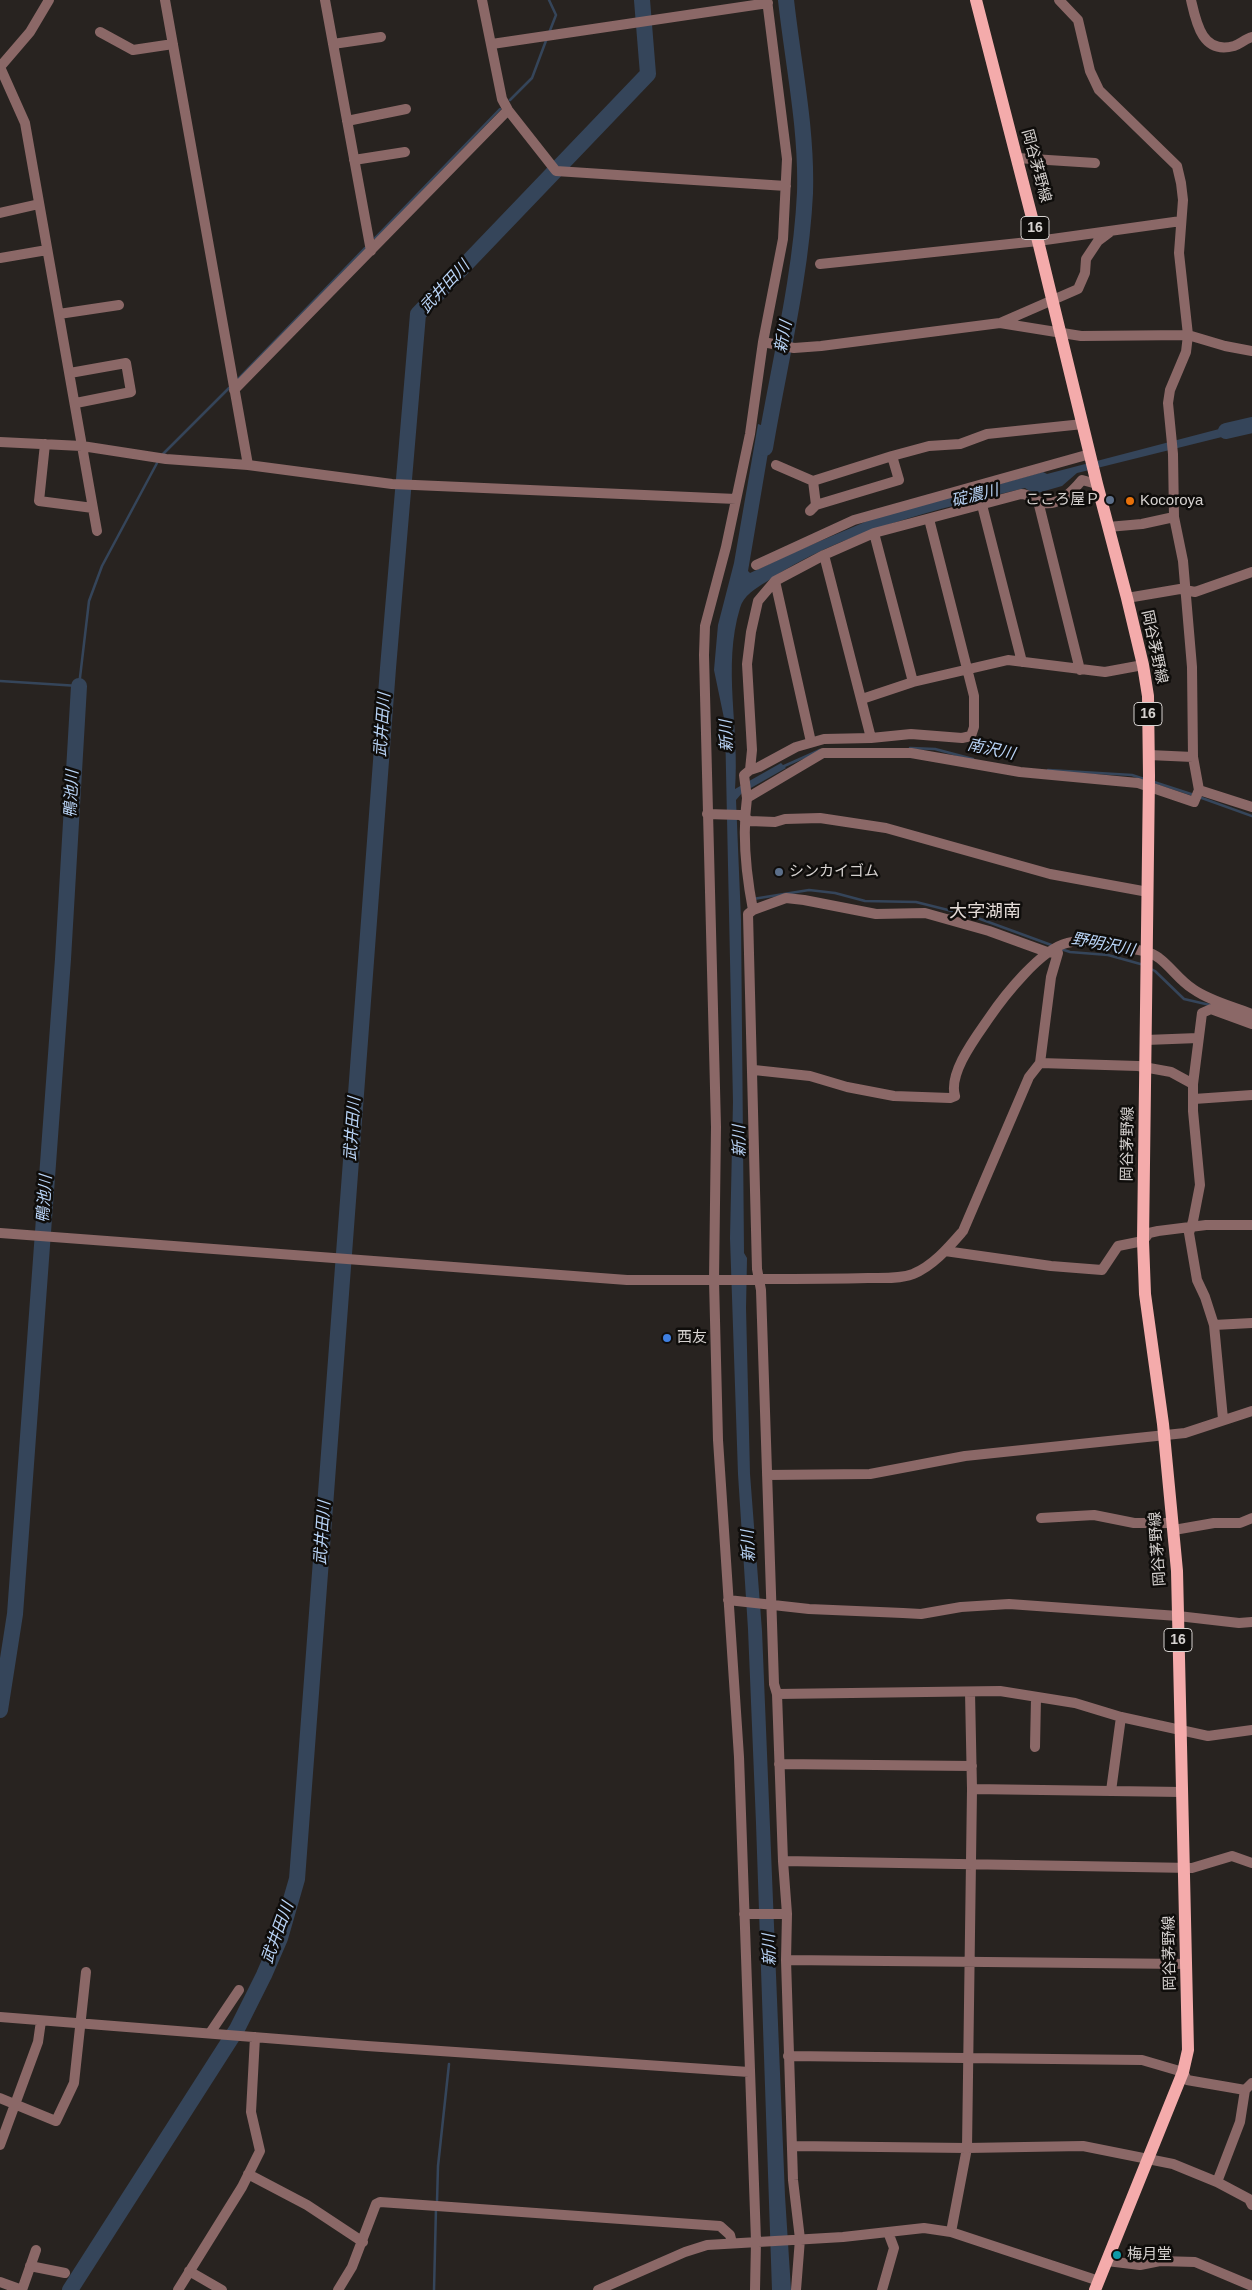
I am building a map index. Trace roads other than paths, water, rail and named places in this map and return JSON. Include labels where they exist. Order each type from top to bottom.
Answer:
[{"type":"main road","name":"岡谷茅野線","points":[[976,0],[1053,299],[1095,479],[1127,598],[1143,665],[1148,696],[1148,892],[1143,1240],[1146,1294],[1173,1526],[1178,1616],[1188,2050],[1183,2072],[1097,2285]]},
{"type":"street","points":[[50,0],[30,32],[0,67],[25,123],[98,531]]},
{"type":"street","points":[[165,0],[248,465]]},
{"type":"street","points":[[325,0],[371,251]]},
{"type":"street","points":[[482,0],[502,99],[508,110],[548,159],[553,168],[786,186]]},
{"type":"street","points":[[747,798],[823,752],[911,753],[1020,772],[1138,783],[1194,802],[1199,790],[1193,757],[1192,667],[1183,561],[1174,517],[1173,454],[1168,403],[1170,390],[1186,352],[1188,335],[1179,253],[1183,200],[1176,166],[1099,90],[1090,71],[1078,20],[1060,0]]},
{"type":"street","points":[[1191,0],[1197,26],[1207,41],[1219,46],[1233,46],[1252,37]]},
{"type":"street","points":[[492,44],[767,1],[786,150],[783,239],[763,342],[750,434],[705,626],[712,814],[716,1126],[714,1280],[718,1440],[734,1600],[739,1757],[749,1914],[749,2072],[760,2241],[755,2290]]},
{"type":"street","points":[[100,32],[133,50],[173,44]]},
{"type":"street","points":[[333,44],[381,37]]},
{"type":"street","points":[[347,121],[406,109]]},
{"type":"street","points":[[234,390],[508,110]]},
{"type":"street","points":[[354,160],[405,152]]},
{"type":"street","points":[[1017,158],[1095,163]]},
{"type":"street","points":[[0,212],[39,204]]},
{"type":"street","points":[[820,264],[1038,241],[1181,221]]},
{"type":"street","points":[[1000,323],[1078,289],[1085,273],[1086,259],[1098,241],[1112,230]]},
{"type":"street","points":[[0,258],[47,250]]},
{"type":"street","points":[[59,314],[118,305]]},
{"type":"street","points":[[763,342],[791,348],[821,346],[1000,323],[1081,336],[1188,335],[1225,346],[1252,351]]},
{"type":"street","points":[[70,373],[126,363],[131,392],[76,403]]},
{"type":"street","points":[[776,465],[813,482],[892,456],[930,446],[960,444],[987,434],[1083,424]]},
{"type":"street","points":[[0,442],[82,446],[166,459],[248,465],[404,485],[736,500]]},
{"type":"street","points":[[45,444],[39,501],[93,508]]},
{"type":"street","points":[[813,482],[813,508],[898,480],[892,456]]},
{"type":"street","points":[[756,565],[854,520],[1090,456]]},
{"type":"street","points":[[750,770],[752,750],[747,664],[750,632],[758,602],[775,582],[824,555],[874,534],[1021,494],[1027,494],[1044,503],[1063,499],[1082,480],[1095,479]]},
{"type":"street","points":[[1038,501],[1080,670]]},
{"type":"street","points":[[982,505],[1022,662]]},
{"type":"street","points":[[1108,527],[1142,524],[1174,517]]},
{"type":"street","points":[[753,910],[749,892],[742,816],[747,798],[744,774],[759,768],[796,747],[824,739],[871,738],[912,734],[962,738],[971,736],[974,727],[974,696],[929,519]]},
{"type":"street","points":[[874,534],[913,682]]},
{"type":"street","points":[[824,555],[871,738]]},
{"type":"street","points":[[1127,598],[1186,589],[1196,592],[1252,572]]},
{"type":"street","points":[[775,582],[811,742]]},
{"type":"street","points":[[862,699],[913,682],[1008,660],[1105,672],[1143,665]]},
{"type":"street","points":[[1149,755],[1193,757]]},
{"type":"street","points":[[1199,790],[1252,808]]},
{"type":"street","points":[[712,814],[742,816],[750,821],[775,822],[786,819],[820,818],[886,828],[1050,874],[1148,892]]},
{"type":"street","points":[[0,1233],[628,1280],[757,1280],[898,1277],[912,1274],[945,1251],[962,1231],[1029,1077],[1040,1063],[1051,977],[1058,953],[1047,952],[989,931],[925,914],[876,914],[786,898],[753,910],[748,914],[754,1070],[757,1280],[767,1475],[769,1603],[774,1684],[777,1694],[788,2056],[797,2239],[796,2290]]},
{"type":"street","points":[[754,1070],[810,1076],[847,1087],[894,1096],[950,1098],[955,1096],[957,1072],[971,1044],[1008,990],[1047,952],[1066,943],[1094,941],[1146,957],[1159,957],[1191,988],[1252,1021]]},
{"type":"street","points":[[1223,1419],[1214,1325],[1197,1280],[1189,1233],[1192,1227],[1200,1185],[1193,1111],[1193,1084],[1202,1013],[1211,1009],[1252,1021]]},
{"type":"street","points":[[1146,1040],[1198,1038]]},
{"type":"street","points":[[1040,1063],[1128,1065],[1171,1072],[1193,1084]]},
{"type":"street","points":[[1194,1099],[1252,1095]]},
{"type":"street","points":[[945,1251],[1051,1266],[1102,1270],[1118,1246],[1143,1240],[1149,1233],[1206,1224],[1252,1225]]},
{"type":"street","points":[[1214,1325],[1252,1323]]},
{"type":"street","points":[[767,1475],[870,1474],[965,1456],[1185,1434],[1223,1419],[1252,1411]]},
{"type":"street","points":[[1041,1518],[1094,1515],[1134,1523],[1173,1526],[1240,1523],[1252,1518]]},
{"type":"street","points":[[734,1600],[809,1609],[921,1614],[961,1607],[1009,1604],[1178,1616],[1239,1623],[1252,1622]]},
{"type":"street","points":[[777,1694],[1000,1691],[1075,1703],[1121,1717],[1208,1736],[1252,1730]]},
{"type":"street","points":[[951,2232],[967,2148],[972,1789],[970,1692]]},
{"type":"street","points":[[1035,1747],[1036,1698]]},
{"type":"street","points":[[1111,1791],[1121,1717]]},
{"type":"street","points":[[779,1764],[972,1766]]},
{"type":"street","points":[[972,1789],[1182,1792]]},
{"type":"street","points":[[783,1861],[1192,1868],[1232,1856],[1252,1863]]},
{"type":"street","points":[[749,1914],[784,1914]]},
{"type":"street","points":[[786,1960],[1187,1964]]},
{"type":"street","points":[[0,2098],[56,2121],[74,2083],[86,1972]]},
{"type":"street","points":[[212,2033],[239,1990]]},
{"type":"street","points":[[0,2017],[367,2046],[749,2072]]},
{"type":"street","points":[[0,2145],[38,2042],[41,2021]]},
{"type":"street","points":[[178,2290],[260,2151],[251,2112],[255,2037]]},
{"type":"street","points":[[788,2056],[1142,2060],[1183,2072],[1187,2080],[1249,2086],[1248,2110],[1216,2182]]},
{"type":"street","points":[[792,2146],[967,2148],[1083,2146],[1173,2164],[1216,2182],[1249,2199],[1252,2205]]},
{"type":"street","points":[[248,2174],[307,2206],[363,2242]]},
{"type":"street","points":[[338,2290],[352,2267],[376,2204],[380,2202],[720,2226],[730,2236],[732,2243]]},
{"type":"street","points":[[598,2290],[685,2252],[707,2245],[924,2228],[951,2232],[1097,2285]]},
{"type":"street","points":[[882,2290],[894,2248],[888,2232]]},
{"type":"street","points":[[0,2282],[22,2290],[36,2250]]},
{"type":"street","points":[[1107,2261],[1140,2264],[1160,2261],[1195,2262],[1252,2286]]},
{"type":"street","points":[[30,2266],[65,2273]]},
{"type":"street","points":[[189,2271],[222,2290]]},
{"type":"water","points":[[1246,422],[1250,430],[1077,473],[1062,486],[1034,494],[1025,488],[959,504],[858,535],[795,564],[754,590],[747,596],[740,608],[732,653],[736,766],[735,789],[781,763],[786,768],[742,793],[736,800],[741,920],[744,1253],[747,1258],[746,1308],[750,1474],[762,1631],[785,2196],[791,2290],[772,2290],[756,1823],[748,1629],[738,1474],[730,1238],[733,1102],[725,723],[714,670],[718,625],[734,563],[758,424],[772,429],[748,571],[750,573],[872,519],[1043,472],[1047,474]]},
{"type":"waterway","points":[[549,0],[556,15],[549,33]]},
{"type":"waterway","name":"武井田川","points":[[70,2290],[237,2029],[280,1938],[297,1879],[388,668],[418,314],[648,74],[642,0]]},
{"type":"waterway","name":"新川","points":[[765,448],[789,321],[799,257],[805,193],[802,120],[786,0]]},
{"type":"waterway","points":[[510,100],[532,78],[547,38]]},
{"type":"waterway","points":[[375,238],[500,109]]},
{"type":"waterway","points":[[238,379],[365,248]]},
{"type":"waterway","points":[[163,454],[229,388]]},
{"type":"waterway","name":"碇濃川","points":[[1226,431],[1252,425]]},
{"type":"waterway","points":[[0,681],[79,686],[89,601],[102,566],[157,463]]},
{"type":"waterway","name":"鴨池川","points":[[0,1710],[15,1614],[63,959],[79,686]]},
{"type":"waterway","name":"南沢川","points":[[910,748],[935,749],[973,759]]},
{"type":"waterway","name":"南沢川","points":[[782,767],[820,750]]},
{"type":"waterway","name":"南沢川","points":[[1048,770],[1132,775],[1144,779]]},
{"type":"waterway","name":"南沢川","points":[[1154,782],[1194,795]]},
{"type":"waterway","name":"南沢川","points":[[1199,797],[1252,816]]},
{"type":"waterway","name":"野明沢川","points":[[753,899],[809,890],[835,893],[865,901],[916,902],[972,916],[1054,946]]},
{"type":"waterway","name":"野明沢川","points":[[1061,949],[1070,952],[1108,955],[1144,965]]},
{"type":"waterway","name":"野明沢川","points":[[1151,969],[1184,999],[1210,1005]]},
{"type":"waterway","points":[[437,2202],[438,2166],[449,2064]]},
{"type":"waterway","points":[[434,2290],[436,2208]]},
{"type":"place","name":"こころ屋Ｐ","points":[[1110,500]]},
{"type":"place","name":"Kocoroya","points":[[1130,501]]},
{"type":"place","name":"シンカイゴム","points":[[779,872]]},
{"type":"place","name":"西友","points":[[667,1338]]},
{"type":"place","name":"梅月堂","points":[[1117,2255]]},
{"type":"district","name":"大字湖南","points":[[985,912]]}]
